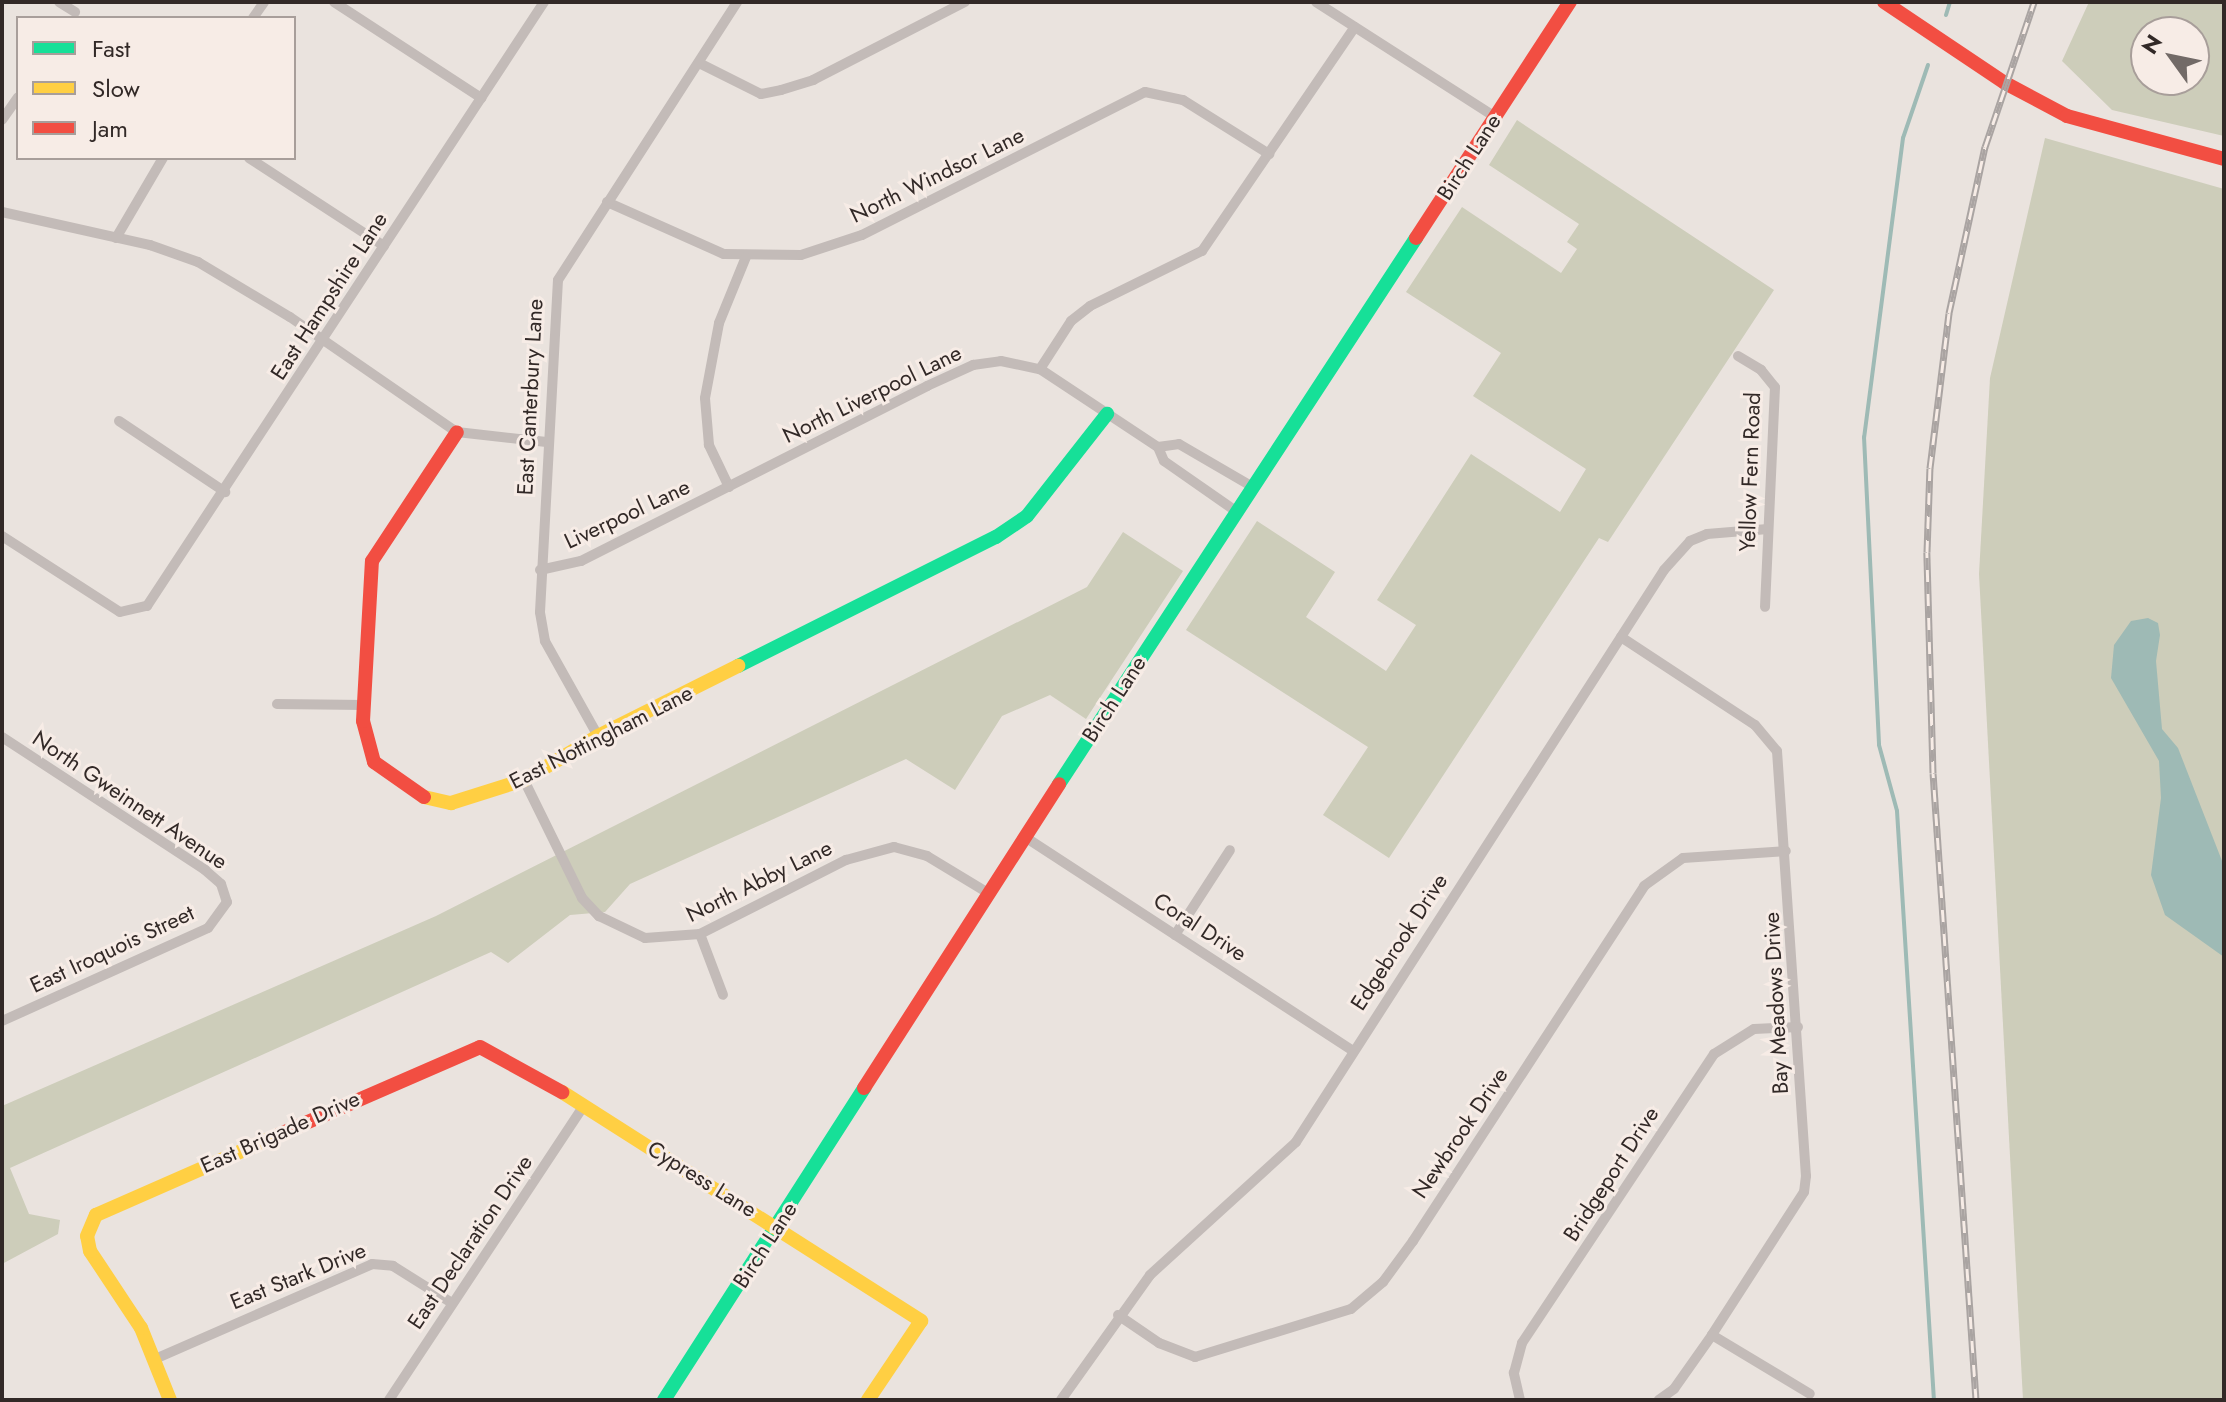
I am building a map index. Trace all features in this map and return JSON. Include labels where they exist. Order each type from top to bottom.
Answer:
[{"type":"street","points":[[59,2],[74,15],[82,2]]},
{"type":"street","points":[[334,2],[481,98]]},
{"type":"street","name":"East Hampshire Lane","points":[[2,536],[120,612],[144,608],[160,594],[544,2]]},
{"type":"street","name":"East Canterbury Lane","points":[[598,736],[545,641],[540,570],[558,280],[737,2]]},
{"type":"street","points":[[699,63],[761,94],[781,90],[813,80],[965,2]]},
{"type":"street","points":[[1316,2],[1495,117]]},
{"type":"street","name":"Birch Lane","points":[[664,1400],[988,893],[1570,2]]},
{"type":"street","points":[[1884,2],[2005,83],[2067,116],[2224,159]]},
{"type":"street","points":[[1040,369],[1071,321],[1090,306],[1202,251],[1355,27]]},
{"type":"street","name":"North Windsor Lane","points":[[607,202],[693,243],[746,257],[801,255],[862,235],[1145,92],[1183,100],[1269,154]]},
{"type":"street","points":[[2,120],[16,100]]},
{"type":"street","points":[[116,238],[162,160]]},
{"type":"street","points":[[252,160],[384,246]]},
{"type":"street","points":[[2,212],[116,238],[198,262],[323,340],[457,432],[546,442]]},
{"type":"street","points":[[729,487],[709,445],[705,398],[719,323],[746,257]]},
{"type":"street","name":"Yellow Fern Road","points":[[1738,356],[1761,370],[1775,387],[1765,607]]},
{"type":"street","name":"North Liverpool Lane","points":[[729,487],[973,365],[1001,361],[1040,369],[1158,447],[1164,461],[1237,512]]},
{"type":"street","name":"East Nottingham Lane","points":[[457,432],[372,561],[364,705],[374,762],[421,796],[451,803],[524,780],[598,736],[996,537],[1027,516],[1054,488],[1107,414]]},
{"type":"street","points":[[119,421],[225,492]]},
{"type":"street","name":"North Liverpool Lane","points":[[1158,447],[1179,444],[1253,487]]},
{"type":"street","name":"Liverpool Lane","points":[[540,570],[581,561],[729,487]]},
{"type":"street","name":"Edgebrook Drive","points":[[1061,1400],[1118,1315],[1181,1243],[1296,1142],[1664,570],[1690,541],[1729,530],[1768,529]]},
{"type":"street","name":"Bay Meadows Drive","points":[[1621,637],[1767,736],[1777,751],[1782,780],[1798,1027],[1804,1192],[1712,1335],[1674,1389],[1659,1400]]},
{"type":"street","points":[[277,704],[364,705]]},
{"type":"street","name":"North Gweinnett Avenue","points":[[2,737],[205,870],[221,884],[227,902]]},
{"type":"street","name":"North Abby Lane","points":[[524,780],[582,898],[599,916],[645,938],[700,934],[846,860],[894,847],[927,856],[988,893]]},
{"type":"street","name":"Coral Drive","points":[[1025,837],[1353,1051]]},
{"type":"street","points":[[1175,935],[1230,850]]},
{"type":"street","name":"Newbrook Drive","points":[[1118,1315],[1159,1343],[1195,1357],[1286,1333],[1351,1309],[1383,1282],[1413,1241],[1644,886],[1683,858],[1786,851]]},
{"type":"street","name":"East Iroquois Street","points":[[2,1021],[208,928],[227,902]]},
{"type":"street","points":[[700,934],[723,995]]},
{"type":"street","name":"Bridgeport Drive","points":[[1520,1400],[1514,1373],[1522,1343],[1714,1054],[1754,1029],[1798,1027]]},
{"type":"street","name":"Cypress Lane","points":[[480,1047],[584,1105],[777,1225],[921,1321],[868,1400]]},
{"type":"street","name":"East Brigade Drive","points":[[155,1359],[90,1251],[89,1229],[102,1211],[480,1047]]},
{"type":"street","name":"East Declaration Drive","points":[[389,1400],[584,1105]]},
{"type":"street","name":"East Stark Drive","points":[[155,1359],[372,1264],[393,1266],[452,1303]]},
{"type":"street","points":[[1712,1335],[1810,1394]]},
{"type":"street","points":[[155,1359],[170,1400]]},
{"type":"green space","points":[[2089,2],[2224,2],[2224,136],[2112,110],[2062,61]]},
{"type":"green space","points":[[1517,120],[1774,290],[1608,542],[1599,538],[1389,858],[1323,815],[1368,747],[1186,630],[1257,521],[1335,572],[1306,617],[1386,671],[1416,625],[1377,600],[1471,454],[1560,512],[1586,469],[1473,396],[1501,353],[1406,292],[1462,207],[1561,273],[1577,249],[1567,242],[1579,224],[1489,165]]},
{"type":"green space","points":[[2045,138],[2224,189],[2224,1400],[2023,1400],[1979,574],[1990,378]]},
{"type":"green space","points":[[1123,532],[1183,571],[1086,719],[1050,695],[1002,716],[955,790],[906,759],[630,884],[605,912],[570,915],[508,963],[491,952],[10,1168],[29,1214],[60,1220],[58,1234],[2,1264],[2,1106],[436,916],[1087,587]]},
{"type":"water","points":[[2148,618],[2158,623],[2160,635],[2156,661],[2162,729],[2178,748],[2224,866],[2224,957],[2165,915],[2151,875],[2161,798],[2159,761],[2111,678],[2114,645],[2131,621]]},
{"type":"waterway","points":[[1946,15],[1950,2]]},
{"type":"waterway","points":[[1928,65],[1903,138],[1864,437],[1879,745],[1897,811],[1934,1400]]},
{"type":"railway","points":[[1976,1400],[1933,773],[1927,552],[1930,468],[1949,313],[1985,147],[2034,2]]},
{"type":"traffic: fast","points":[[1059,784],[1416,238]]},
{"type":"traffic: fast","points":[[738,666],[996,537],[1027,516],[1107,414]]},
{"type":"traffic: fast","points":[[664,1400],[864,1088]]},
{"type":"traffic: slow","points":[[424,797],[451,803],[524,780],[598,736],[738,666]]},
{"type":"traffic: slow","points":[[562,1092],[921,1321],[868,1400]]},
{"type":"traffic: slow","points":[[170,1400],[141,1328],[90,1251],[87,1236],[96,1215],[278,1135]]},
{"type":"traffic: jam","points":[[1416,238],[1570,2]]},
{"type":"traffic: jam","points":[[1884,2],[2005,83],[2067,116],[2224,159]]},
{"type":"traffic: jam","points":[[424,797],[374,762],[363,721],[372,561],[457,432]]},
{"type":"traffic: jam","points":[[864,1088],[1059,784]]},
{"type":"traffic: jam","points":[[278,1135],[480,1047],[562,1092]]}]
